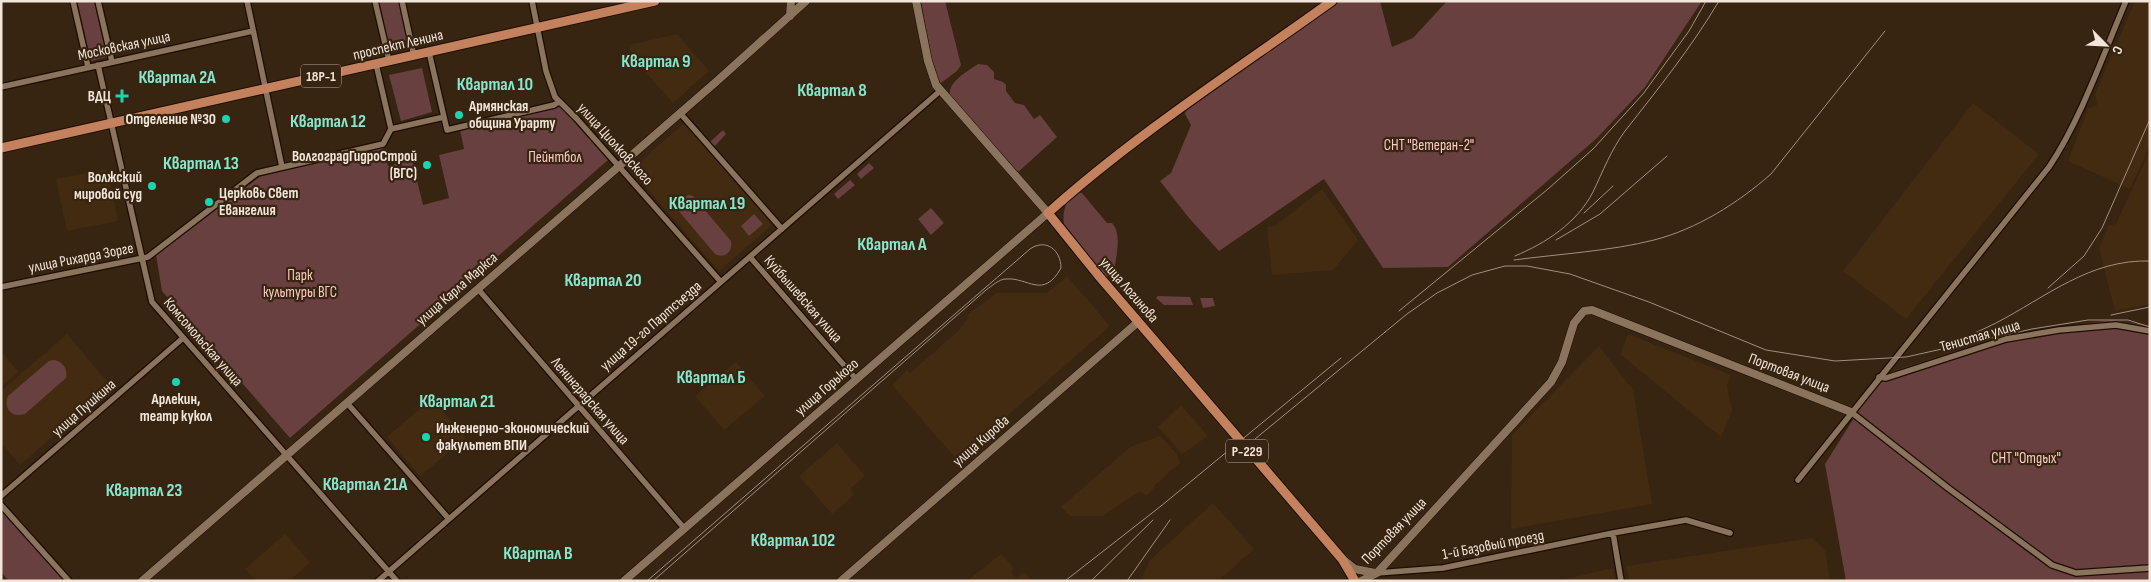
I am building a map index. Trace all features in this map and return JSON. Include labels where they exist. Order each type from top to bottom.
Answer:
[{"type":"main road","name":"проспект Ленина","points":[[1,148],[655,1]]},
{"type":"main road","points":[[1048,213],[1085,180],[1173,114],[1332,1]]},
{"type":"main road","name":"улица Логинова","points":[[1048,213],[1138,322],[1342,559],[1355,581]]},
{"type":"street","points":[[72,1],[88,67]]},
{"type":"street","points":[[98,1],[112,62]]},
{"type":"street","points":[[246,1],[282,167]]},
{"type":"street","points":[[376,1],[389,61]]},
{"type":"street","points":[[402,1],[414,56]]},
{"type":"street","name":"улица Циолковского","points":[[532,1],[546,71],[555,97],[559,102],[563,103],[722,282]]},
{"type":"street","points":[[790,16],[791,1]]},
{"type":"street","name":"улица Карла Маркса","points":[[142,581],[806,1]]},
{"type":"street","name":"улица Логинова","points":[[916,1],[930,70],[936,85],[1048,213]]},
{"type":"street","points":[[1798,480],[2056,156],[2076,118],[2126,1]]},
{"type":"street","name":"Московская улица","points":[[1,87],[253,31]]},
{"type":"street","points":[[429,52],[448,130],[554,105],[559,102]]},
{"type":"street","points":[[376,64],[391,129],[444,117]]},
{"type":"street","name":"Комсомольская улица","points":[[98,65],[113,123],[152,302],[396,581]]},
{"type":"street","name":"улица 19-го Партсъезда","points":[[378,581],[940,91]]},
{"type":"street","points":[[680,113],[782,229]]},
{"type":"street","name":"улица Рихарда Зорге","points":[[1,287],[148,257],[257,173],[383,144],[391,129]]},
{"type":"street","name":"улица Горького","points":[[624,581],[1048,213]]},
{"type":"street","name":"Куйбышевская улица","points":[[750,257],[856,379]]},
{"type":"street","name":"Ленинградская улица","points":[[478,289],[684,528]]},
{"type":"street","name":"Портовая улица","points":[[1360,581],[1377,573],[1551,382],[1562,362],[1574,324],[1584,311],[1592,310],[1851,412]]},
{"type":"street","name":"улица Кирова","points":[[841,581],[1138,322]]},
{"type":"street","name":"Тенистая улица","points":[[1879,377],[1886,378],[2006,339],[2059,330],[2116,325],[2150,331]]},
{"type":"street","name":"улица Пушкина","points":[[1,496],[183,338]]},
{"type":"street","points":[[348,403],[449,519]]},
{"type":"street","points":[[1851,412],[1948,488],[2052,565],[2076,573],[2150,568]]},
{"type":"street","points":[[1,504],[68,581]]},
{"type":"street","name":"1-й Базовый проезд","points":[[1377,573],[1443,568],[1686,520],[1730,532]]},
{"type":"street","points":[[1613,533],[1621,581]]},
{"type":"street","points":[[1342,559],[1355,569],[1377,573],[1371,581]]},
{"type":"shaded area","points":[[2135,1],[2150,1],[2150,146],[2130,189],[2068,161],[2088,109],[2097,105],[2095,94]]},
{"type":"shaded area","points":[[677,34],[709,71],[673,103],[632,57],[629,45]]},
{"type":"shaded area","points":[[1973,103],[2039,154],[1906,319],[1843,271]]},
{"type":"shaded area","points":[[684,123],[772,225],[719,271],[631,170]]},
{"type":"shaded area","points":[[2150,150],[2150,304],[2115,311],[2099,248],[2109,225],[2116,224]]},
{"type":"shaded area","points":[[107,169],[118,221],[67,231],[56,179]]},
{"type":"shaded area","points":[[1322,189],[1358,240],[1333,270],[1272,275],[1267,227],[1275,226]]},
{"type":"shaded area","points":[[1067,276],[1110,326],[957,460],[892,385],[907,370],[910,373],[957,332],[969,317],[967,315],[997,293],[1047,293]]},
{"type":"shaded area","points":[[67,334],[111,386],[20,465],[1,443],[1,391]]},
{"type":"shaded area","points":[[1628,334],[1731,375],[1727,386],[1732,411],[1721,437],[1620,354]]},
{"type":"shaded area","points":[[1599,346],[1633,390],[1652,504],[1511,529],[1512,435]]},
{"type":"shaded area","points":[[1,352],[19,372],[1,387]]},
{"type":"shaded area","points":[[736,362],[765,396],[724,430],[695,396]]},
{"type":"shaded area","name":"Инженерно-экономический факультет ВПИ","points":[[432,398],[466,438],[420,476],[387,437]]},
{"type":"shaded area","points":[[1181,405],[1208,436],[1182,454],[1158,427]]},
{"type":"shaded area","points":[[1160,436],[1177,454],[1180,463],[1155,485],[1146,496],[1140,491],[1103,516],[1070,516],[1061,507],[1130,447]]},
{"type":"shaded area","points":[[837,443],[865,476],[850,489],[854,495],[832,514],[799,476]]},
{"type":"shaded area","points":[[1213,503],[1254,549],[1218,581],[1140,581],[1150,560]]},
{"type":"shaded area","points":[[285,534],[310,562],[290,581],[256,581],[245,569]]},
{"type":"shaded area","points":[[1812,538],[1825,550],[1830,581],[1629,581],[1626,566]]},
{"type":"shaded area","points":[[1001,554],[1013,567],[1012,573],[1016,578],[1024,572],[1031,580],[967,581]]},
{"type":"shaded area","points":[[1613,568],[1615,581],[1557,581]]},
{"type":"green space","points":[[77,1],[94,1],[107,57],[91,61]]},
{"type":"green space","points":[[379,1],[399,1],[408,40],[389,45]]},
{"type":"green space","points":[[921,1],[945,1],[961,65],[957,71],[941,83],[932,60]]},
{"type":"green space","name":"СНТ \"Ветеран-2\"","points":[[1340,1],[1380,1],[1392,47],[1413,38],[1447,1],[1702,1],[1645,87],[1597,138],[1448,267],[1383,268],[1324,179],[1219,251],[1189,218],[1160,181],[1171,173],[1191,125],[1185,114],[1186,109]]},
{"type":"green space","points":[[978,64],[987,65],[994,72],[994,79],[1006,85],[1006,91],[1015,103],[1024,105],[1034,119],[1040,115],[1057,137],[1018,172],[950,96],[950,91],[955,82]]},
{"type":"green space","points":[[422,68],[432,112],[401,121],[389,75]]},
{"type":"green space","name":"Парк культуры ВГС","points":[[563,106],[608,160],[290,438],[162,291],[156,255],[261,176],[383,147],[388,166],[412,160],[423,205],[449,198],[439,155],[464,149],[460,130]]},
{"type":"green space","points":[[723,130],[726,134],[714,147],[710,142]]},
{"type":"green space","points":[[869,163],[874,168],[861,179],[857,174]]},
{"type":"green space","points":[[850,180],[855,185],[838,199],[834,194]]},
{"type":"green space","points":[[1077,193],[1082,193],[1107,223],[1112,223],[1115,228],[1118,240],[1114,274],[1106,277],[1064,224],[1066,206]]},
{"type":"green space","points":[[689,195],[693,196],[731,241],[731,248],[725,255],[715,254],[677,209],[679,199]]},
{"type":"green space","points":[[931,208],[944,223],[931,235],[918,219]]},
{"type":"green space","points":[[754,214],[763,224],[749,236],[741,226]]},
{"type":"green space","points":[[1158,296],[1190,297],[1193,305],[1164,305],[1156,298]]},
{"type":"green space","points":[[1200,298],[1213,298],[1215,306],[1203,308]]},
{"type":"green space","name":"СНТ \"Отдых\"","points":[[2112,320],[2150,326],[2150,581],[1846,581],[1825,464],[1881,375],[2009,334]]},
{"type":"green space","points":[[49,361],[60,362],[64,366],[66,378],[25,414],[16,415],[10,411],[7,405],[8,396]]},
{"type":"green space","points":[[1,509],[64,581],[9,581],[1,572]]},
{"type":"tram line","points":[[647,581],[1030,249],[1036,246],[1047,245],[1055,251],[1061,268],[1048,283],[1035,285],[1014,279],[1003,279],[986,290],[653,581]]},
{"type":"railway","points":[[1399,311],[1548,189],[1593,149],[1643,94],[1689,31],[1706,1]]},
{"type":"railway","points":[[1515,256],[1538,245],[1560,231],[1578,213],[1593,192],[1620,138],[1686,52],[1719,1]]},
{"type":"railway","points":[[1514,260],[1603,250],[1654,240],[1686,229],[1731,205],[1771,174],[1885,31]]},
{"type":"railway","points":[[2048,288],[2084,256],[2102,228],[2150,119]]},
{"type":"railway","points":[[1556,240],[1600,214],[1667,156]]},
{"type":"railway","points":[[1584,213],[1613,186]]},
{"type":"railway","points":[[1954,342],[1996,323],[2069,281],[2088,273],[2128,262],[2150,261]]},
{"type":"railway","points":[[1255,439],[1407,314],[1437,293],[1472,275],[1505,266],[1527,266],[1570,274],[1649,302],[1766,350],[1835,361],[1906,357],[2032,329],[2088,320],[2128,320],[2150,327]]},
{"type":"railway","points":[[2111,315],[2150,307]]},
{"type":"railway","points":[[1065,581],[1161,506],[1341,358]]},
{"type":"railway","points":[[1091,581],[1153,520]]},
{"type":"railway","points":[[1127,581],[1170,520]]},
{"type":"place","name":"ВДЦ","points":[[122,96]]},
{"type":"place","name":"Армянская община Урарту","points":[[459,115]]},
{"type":"place","name":"Отделение №30","points":[[226,119]]},
{"type":"place","name":"ВолгоградГидроСтрой (ВГС)","points":[[427,165]]},
{"type":"place","name":"Волжский мировой суд","points":[[152,186]]},
{"type":"place","name":"Церковь Свет Евангелия","points":[[209,202]]},
{"type":"place","name":"Арлекин, театр кукол","points":[[176,382]]},
{"type":"place","name":"Инженерно-экономический факультет ВПИ","points":[[426,437]]},
{"type":"district","name":"Квартал 9","points":[[656,61]]},
{"type":"district","name":"Квартал 2А","points":[[177,77]]},
{"type":"district","name":"Квартал 10","points":[[495,84]]},
{"type":"district","name":"Квартал 8","points":[[832,90]]},
{"type":"district","name":"Квартал 12","points":[[328,121]]},
{"type":"district","name":"Квартал 13","points":[[201,163]]},
{"type":"district","name":"Квартал 19","points":[[707,203]]},
{"type":"district","name":"Квартал А","points":[[892,244]]},
{"type":"district","name":"Квартал 20","points":[[603,280]]},
{"type":"district","name":"Квартал Б","points":[[711,377]]},
{"type":"district","name":"Квартал 21","points":[[457,401]]},
{"type":"district","name":"Квартал 21А","points":[[365,484]]},
{"type":"district","name":"Квартал 23","points":[[144,490]]},
{"type":"district","name":"Квартал 102","points":[[793,540]]},
{"type":"district","name":"Квартал В","points":[[538,553]]},
{"type":"park label","name":"Пейнтбол","points":[[555,157]]}]
